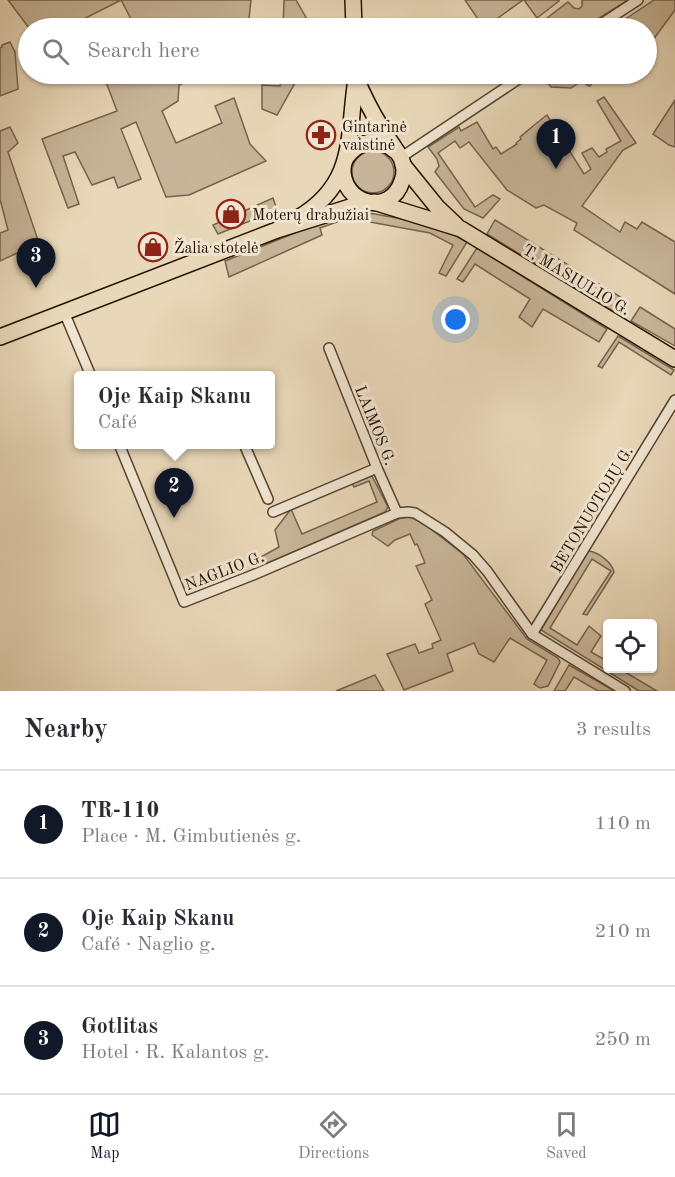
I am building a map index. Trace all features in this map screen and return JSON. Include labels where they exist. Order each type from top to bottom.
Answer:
[{"type":"main road","points":[[353,0],[354,18]]},
{"type":"main road","points":[[277,230],[318,205],[329,194],[344,162],[351,138],[355,84]]},
{"type":"main road","name":"T. MASIULIO G.","points":[[360,84],[370,108],[400,158],[437,207],[461,229],[675,359]]},
{"type":"main road","points":[[0,337],[277,230],[370,202],[382,201],[395,194],[403,180],[400,158],[384,143],[369,141],[356,147],[344,162],[344,182],[353,195],[370,202]]},
{"type":"main road","name":"T. MASIULIO G.","points":[[370,202],[461,229]]},
{"type":"street","points":[[610,18],[638,0]]},
{"type":"street","points":[[400,158],[511,84]]},
{"type":"street","points":[[64,312],[88,371]]},
{"type":"street","name":"LAIMOS G.","points":[[329,348],[377,468],[398,513]]},
{"type":"street","name":"BETONUOTOJŲ G.","points":[[532,633],[675,400]]},
{"type":"street","name":"NAGLIO G.","points":[[121,449],[184,602],[264,571],[398,513]]},
{"type":"street","points":[[246,449],[267,499]]},
{"type":"street","points":[[273,512],[377,468]]},
{"type":"street","points":[[398,513],[415,513],[445,532],[488,571],[532,633],[625,691]]},
{"type":"shaded area","points":[[8,0],[121,0],[86,18],[22,18]]},
{"type":"shaded area","points":[[121,0],[251,0],[249,18],[130,18]]},
{"type":"shaded area","points":[[284,0],[296,0],[306,18],[283,18]]},
{"type":"shaded area","points":[[465,0],[523,0],[498,18],[477,18]]},
{"type":"shaded area","points":[[524,0],[559,0],[559,1],[537,18]]},
{"type":"shaded area","points":[[582,0],[628,0],[599,18],[547,18],[568,2],[574,8],[579,9],[582,6]]},
{"type":"shaded area","points":[[654,0],[675,0],[675,10],[657,34],[657,18],[627,18]]},
{"type":"shaded area","points":[[10,42],[15,52],[18,89],[0,96],[0,48]]},
{"type":"shaded area","points":[[107,84],[181,84],[179,85],[178,101],[162,111],[176,143],[222,123],[215,106],[234,98],[250,144],[266,161],[189,195],[166,197],[136,122],[121,129],[141,179],[118,188],[114,177],[92,185],[75,152],[63,156],[79,204],[68,208],[42,139],[117,111]]},
{"type":"shaded area","points":[[280,84],[294,84],[277,115],[262,109],[262,85],[280,86]]},
{"type":"shaded area","points":[[549,84],[577,84],[571,88],[551,87]]},
{"type":"shaded area","points":[[604,97],[636,143],[623,150],[582,206],[620,232],[625,222],[637,229],[642,222],[675,242],[675,294],[574,230],[577,223],[544,205],[536,208],[507,190],[469,142],[460,148],[455,141],[438,153],[475,207],[493,195],[500,199],[483,218],[464,209],[435,172],[439,166],[428,147],[459,127],[461,131],[477,122],[493,149],[496,147],[501,154],[517,144],[520,137],[547,115],[584,174],[591,169],[582,153],[592,148],[599,157],[607,152],[606,149],[621,141],[597,101]]},
{"type":"shaded area","points":[[675,100],[675,147],[653,134]]},
{"type":"shaded area","points":[[10,127],[18,143],[8,152],[39,243],[0,261],[0,233],[8,230],[0,199],[0,131]]},
{"type":"shaded area","points":[[373,151],[381,152],[388,157],[393,164],[393,180],[388,187],[381,192],[373,193],[365,192],[358,187],[353,180],[352,172],[353,164],[358,157],[365,152]]},
{"type":"shaded area","points":[[273,198],[277,210],[218,234],[213,225]]},
{"type":"shaded area","points":[[363,212],[430,226],[467,242],[446,276],[439,273],[453,245],[430,233],[348,218],[320,228],[322,235],[229,277],[225,261],[335,217]]},
{"type":"shaded area","points":[[495,220],[627,301],[619,315],[487,234]]},
{"type":"shaded area","points":[[477,248],[607,329],[599,342],[543,309],[532,327],[519,317],[530,299],[475,264],[463,282],[457,279]]},
{"type":"shaded area","points":[[640,307],[675,329],[675,346],[631,321]]},
{"type":"shaded area","points":[[618,336],[674,370],[671,375],[619,342],[602,368],[598,366]]},
{"type":"shaded area","points":[[372,476],[388,507],[385,512],[257,568],[259,558],[279,547],[275,530],[291,509],[302,534],[377,502],[369,481],[354,487],[352,483]]},
{"type":"shaded area","points":[[410,517],[423,523],[463,554],[527,639],[558,658],[560,662],[548,686],[540,688],[534,684],[547,660],[510,638],[494,662],[479,654],[474,643],[447,654],[453,671],[404,690],[387,654],[415,644],[419,653],[433,648],[432,644],[441,640],[425,604],[432,600],[416,566],[425,563],[417,544],[415,545],[410,534],[395,540],[388,546],[372,535],[373,531],[401,518]]},
{"type":"shaded area","points":[[589,551],[605,559],[614,572],[587,615],[583,614],[611,571],[592,559],[550,628],[577,645],[589,626],[601,636],[591,652],[603,659],[603,669],[541,630]]},
{"type":"shaded area","points":[[569,665],[615,691],[598,691],[574,677],[565,691],[554,691]]},
{"type":"shaded area","points":[[610,673],[627,673],[657,691],[639,691]]},
{"type":"shaded area","points":[[375,675],[384,691],[336,691]]},
{"type":"place","name":"Gintarinė vaistinė","points":[[321,135]]},
{"type":"place","name":"TR-110","points":[[556,169]]},
{"type":"place","name":"Moterų drabužiai","points":[[231,214]]},
{"type":"place","name":"Žalia stotelė","points":[[153,247]]},
{"type":"place","name":"Gotlitas","points":[[36,288]]},
{"type":"place","name":"Oje Kaip Skanu","points":[[174,518]]}]
